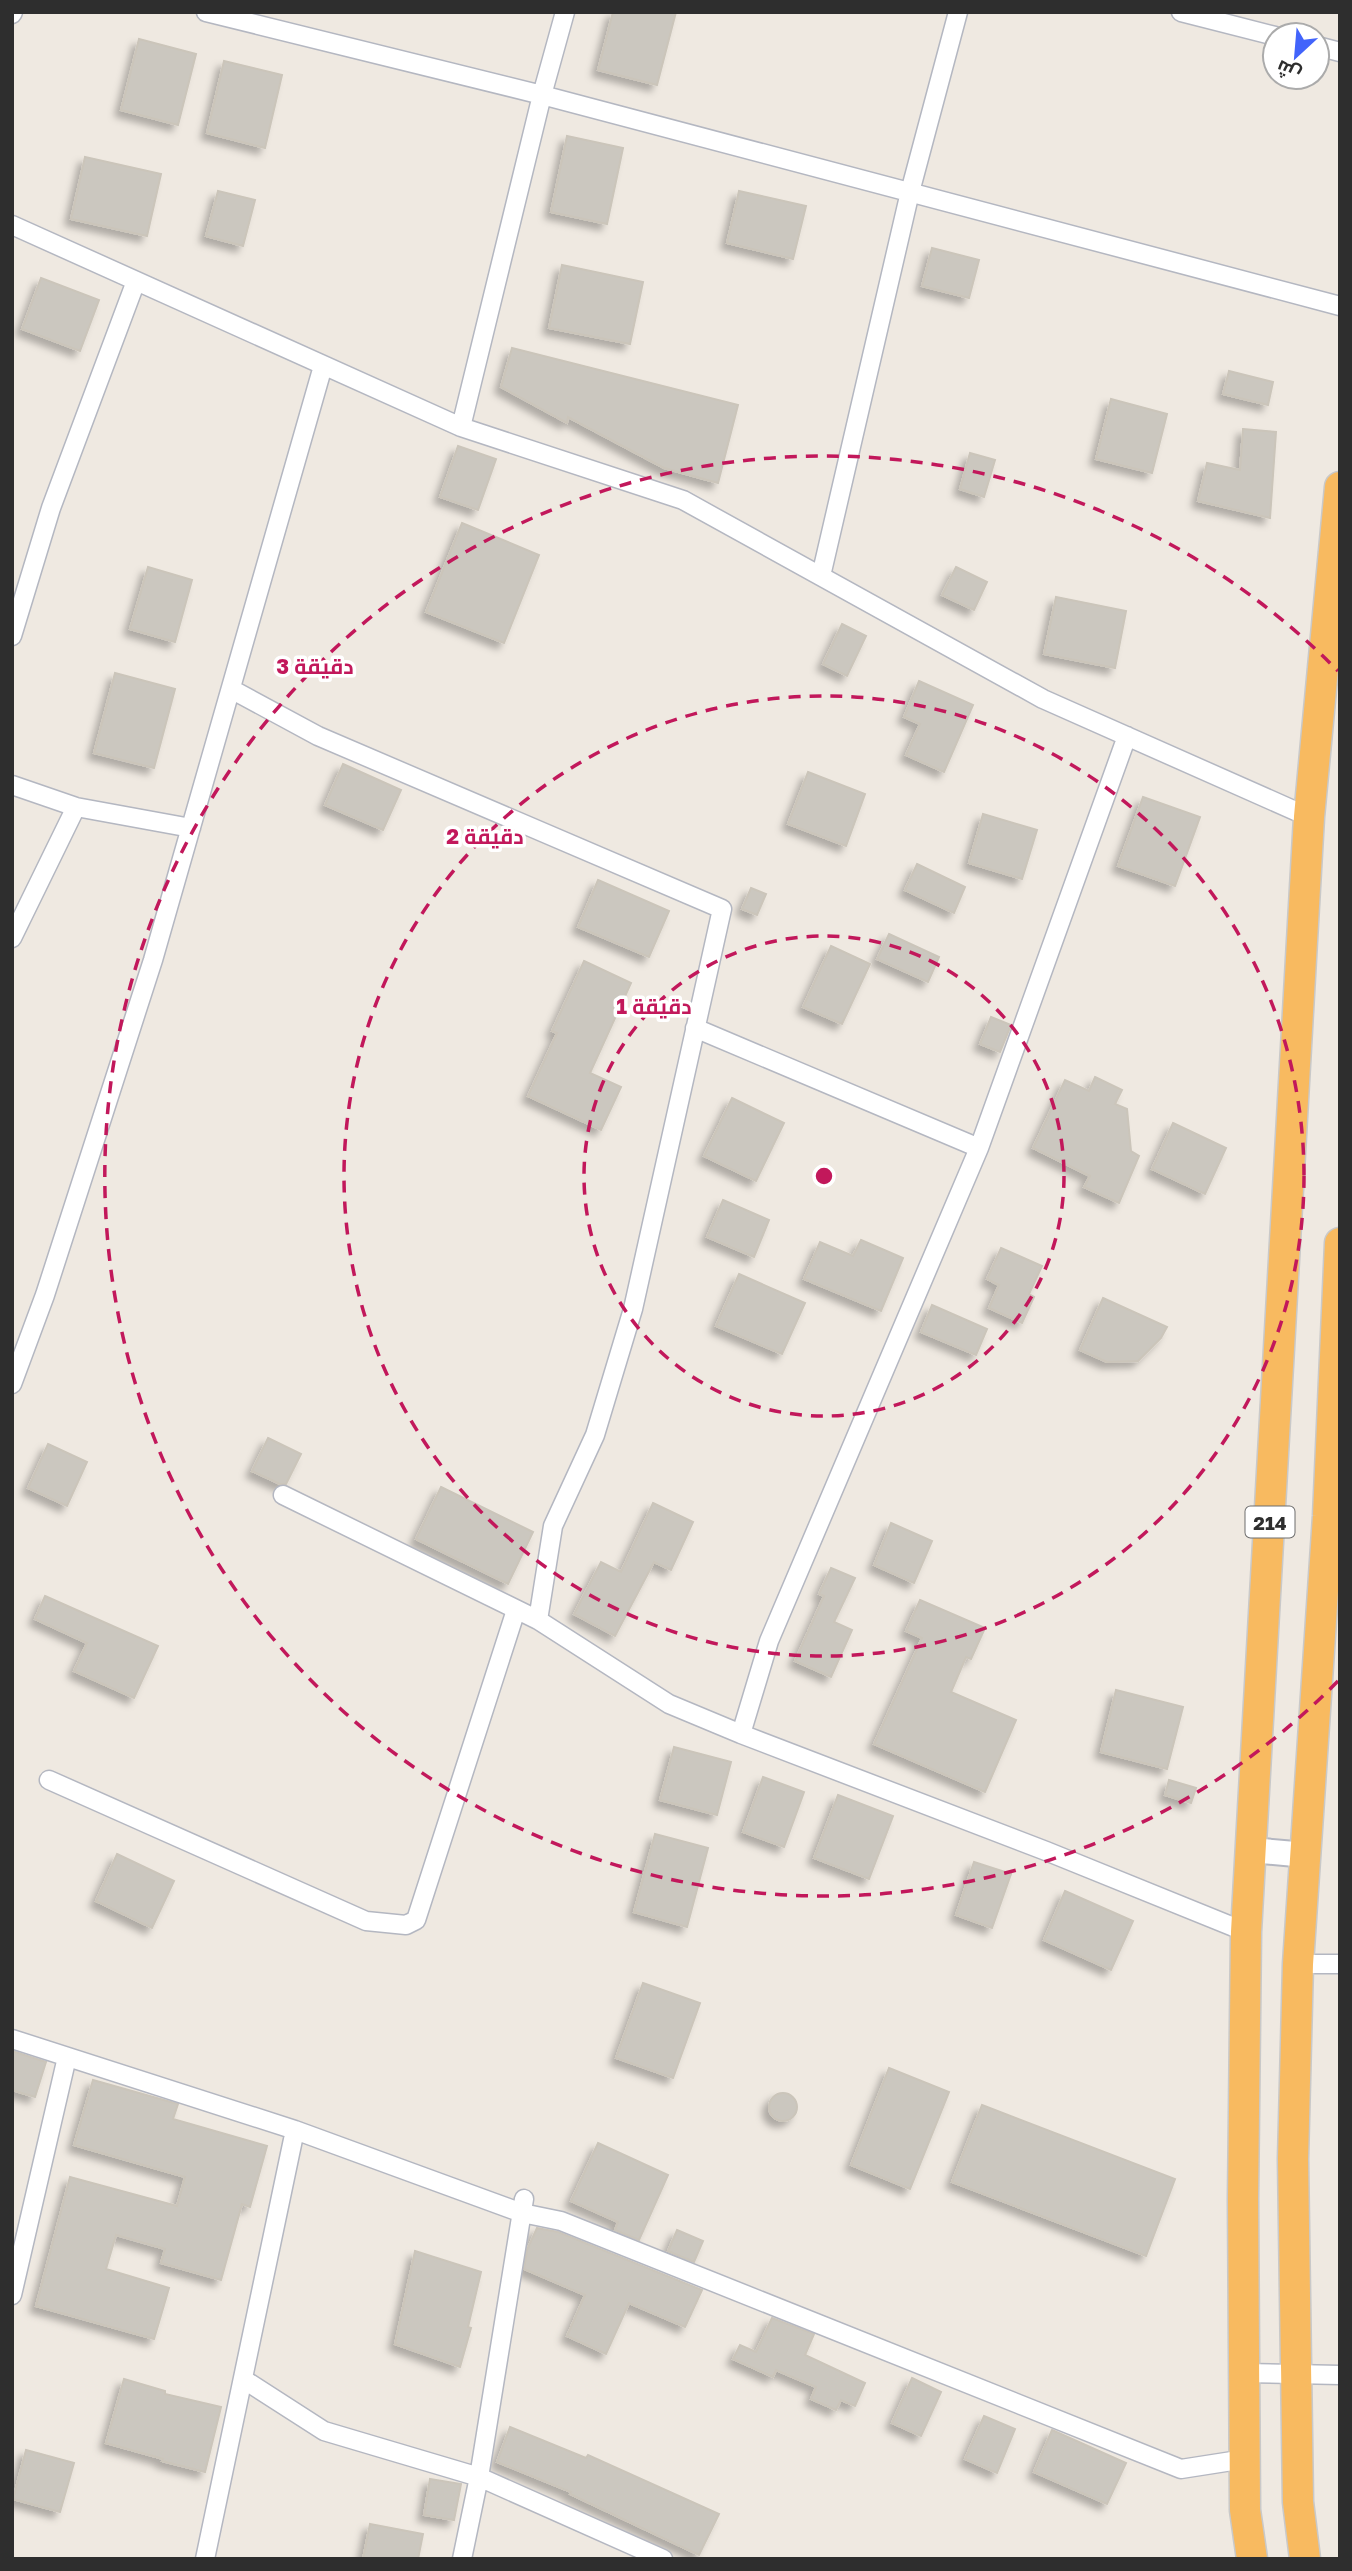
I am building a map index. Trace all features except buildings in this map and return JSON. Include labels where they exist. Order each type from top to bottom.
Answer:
[{"type":"highway","name":"214","points":[[1252,2559],[1245,2510],[1243,2185],[1246,1932],[1309,817],[1340,487]]},
{"type":"highway","points":[[1305,2559],[1298,2502],[1293,2159],[1298,1964],[1334,1515],[1340,1243]]},
{"type":"main road","points":[[1251,1850],[1306,1854]]},
{"type":"street","points":[[206,12],[542,95],[1340,306]]},
{"type":"street","points":[[461,428],[542,95],[565,12]]},
{"type":"street","points":[[821,576],[910,192],[958,12]]},
{"type":"street","points":[[1181,12],[1261,32]]},
{"type":"street","points":[[12,225],[461,428],[682,500],[1043,699],[1309,817]]},
{"type":"street","points":[[12,636],[51,508],[136,281]]},
{"type":"street","points":[[12,1384],[45,1295],[153,960],[323,366]]},
{"type":"street","points":[[231,690],[318,736],[722,909],[633,1309],[595,1435],[553,1525],[538,1620]]},
{"type":"street","points":[[741,1734],[769,1641],[979,1148],[1127,736]]},
{"type":"street","points":[[12,785],[76,807],[191,828]]},
{"type":"street","points":[[12,938],[76,807]]},
{"type":"street","points":[[695,1028],[979,1148]]},
{"type":"street","points":[[283,1495],[538,1620],[669,1704],[1246,1932]]},
{"type":"street","points":[[49,1780],[366,1922],[406,1925],[416,1920],[516,1610]]},
{"type":"street","points":[[1298,1964],[1340,1964]]},
{"type":"street","points":[[12,2039],[523,2206],[1181,2469],[1245,2459]]},
{"type":"street","points":[[12,2295],[67,2057]]},
{"type":"street","points":[[205,2559],[295,2130]]},
{"type":"street","points":[[462,2559],[479,2477],[523,2206]]},
{"type":"street","points":[[1244,2373],[1340,2375]]},
{"type":"street","points":[[243,2379],[324,2431],[479,2477],[663,2559]]}]
